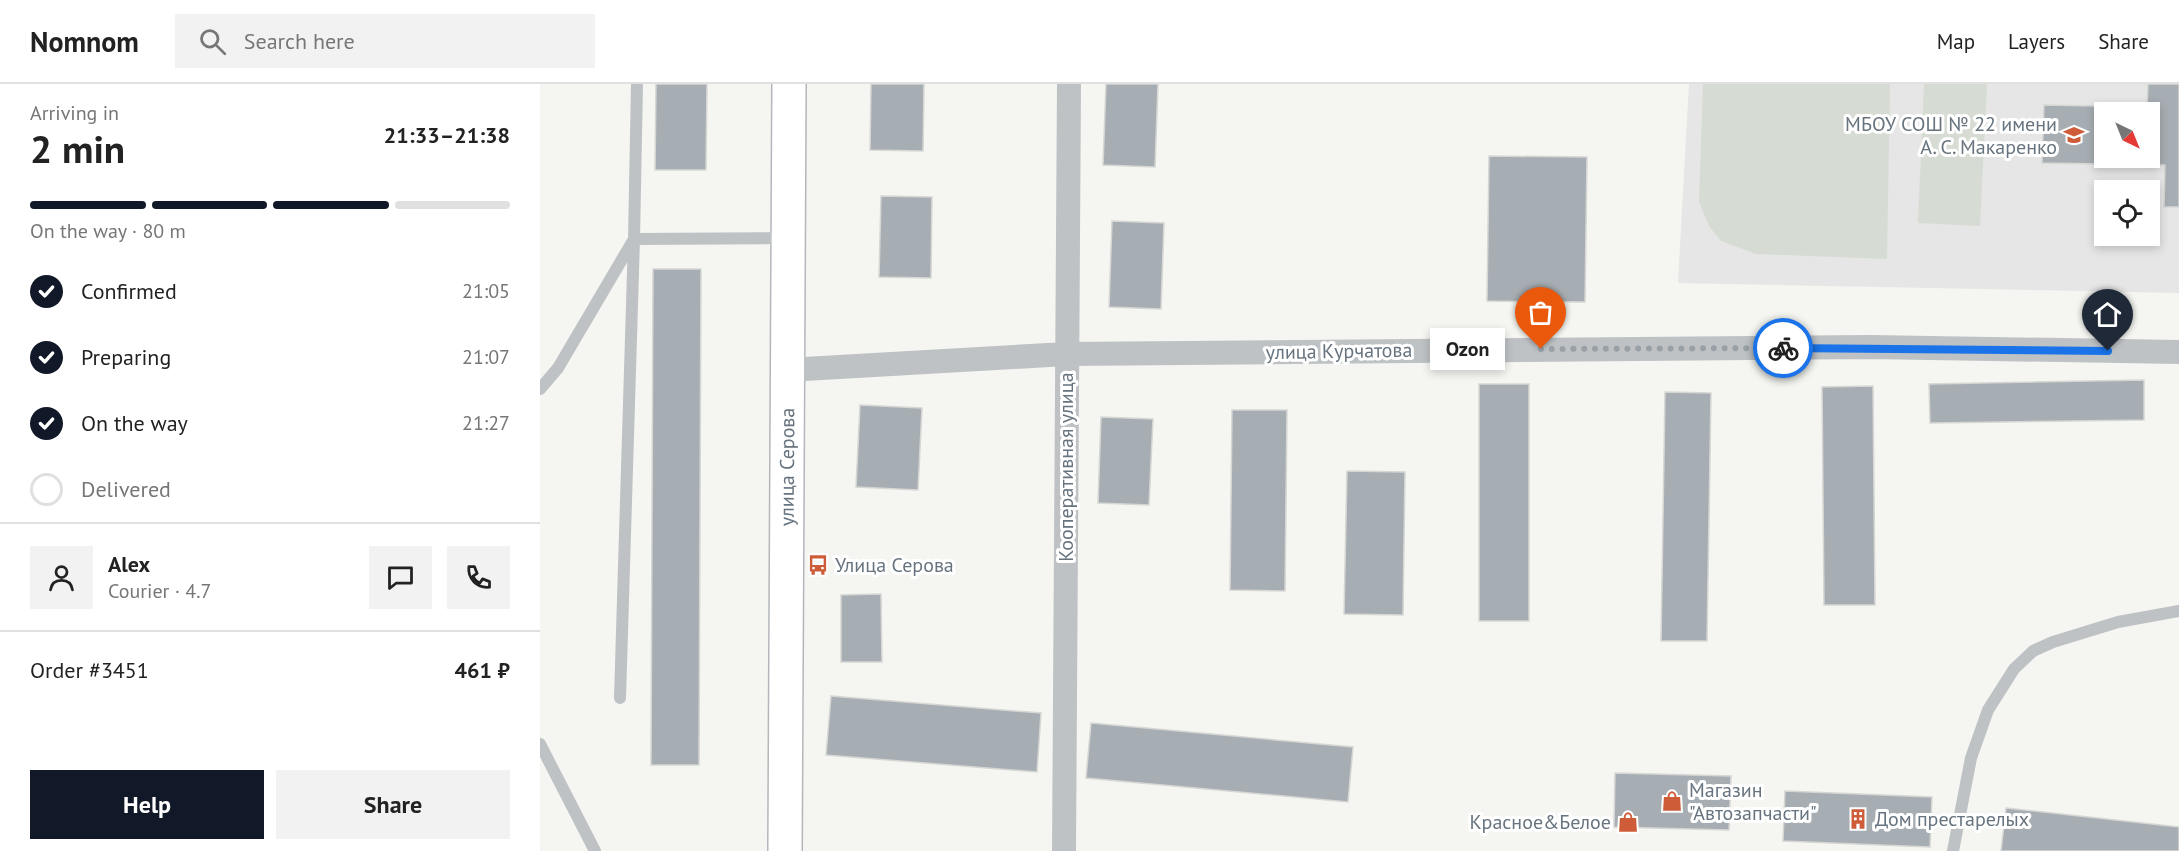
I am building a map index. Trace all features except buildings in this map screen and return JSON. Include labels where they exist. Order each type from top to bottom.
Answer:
[{"type":"main road","name":"улица Серова","points":[[785,851],[789,84]]},
{"type":"street","name":"Кооперативная улица","points":[[1064,851],[1069,84]]},
{"type":"street","name":"улица Курчатова","points":[[787,370],[1066,354],[1870,347],[2179,352]]},
{"type":"lane","points":[[620,698],[637,84]]},
{"type":"lane","points":[[634,239],[788,238]]},
{"type":"lane","points":[[540,388],[558,368],[634,239]]},
{"type":"lane","points":[[1953,851],[1971,758],[1988,710],[2014,669],[2033,651],[2053,642],[2118,622],[2179,610]]},
{"type":"lane","points":[[540,744],[595,851]]},
{"type":"shaded area","points":[[1689,84],[2179,84],[2179,293],[1678,283]]},
{"type":"shaded area","points":[[1703,84],[1890,84],[1887,259],[1756,254],[1721,241],[1709,226],[1699,202]]},
{"type":"shaded area","points":[[1924,84],[1987,84],[1980,226],[1918,223]]},
{"type":"way so far","points":[[1541,349],[1783,348]]},
{"type":"place","name":"МБОУ СОШ № 22 имени А. С. Макаренко","points":[[2074,135]]},
{"type":"place","name":"Ozon","points":[[1541,349]]},
{"type":"place","name":"Улица Серова","points":[[818,565]]},
{"type":"place","name":"Магазин \"Автозапчасти\"","points":[[1672,801]]},
{"type":"place","name":"Дом престарелых","points":[[1858,819]]},
{"type":"place","name":"Красное&Белое","points":[[1628,822]]},
{"type":"route","points":[[1783,348],[1870,347],[2108,351]]}]
